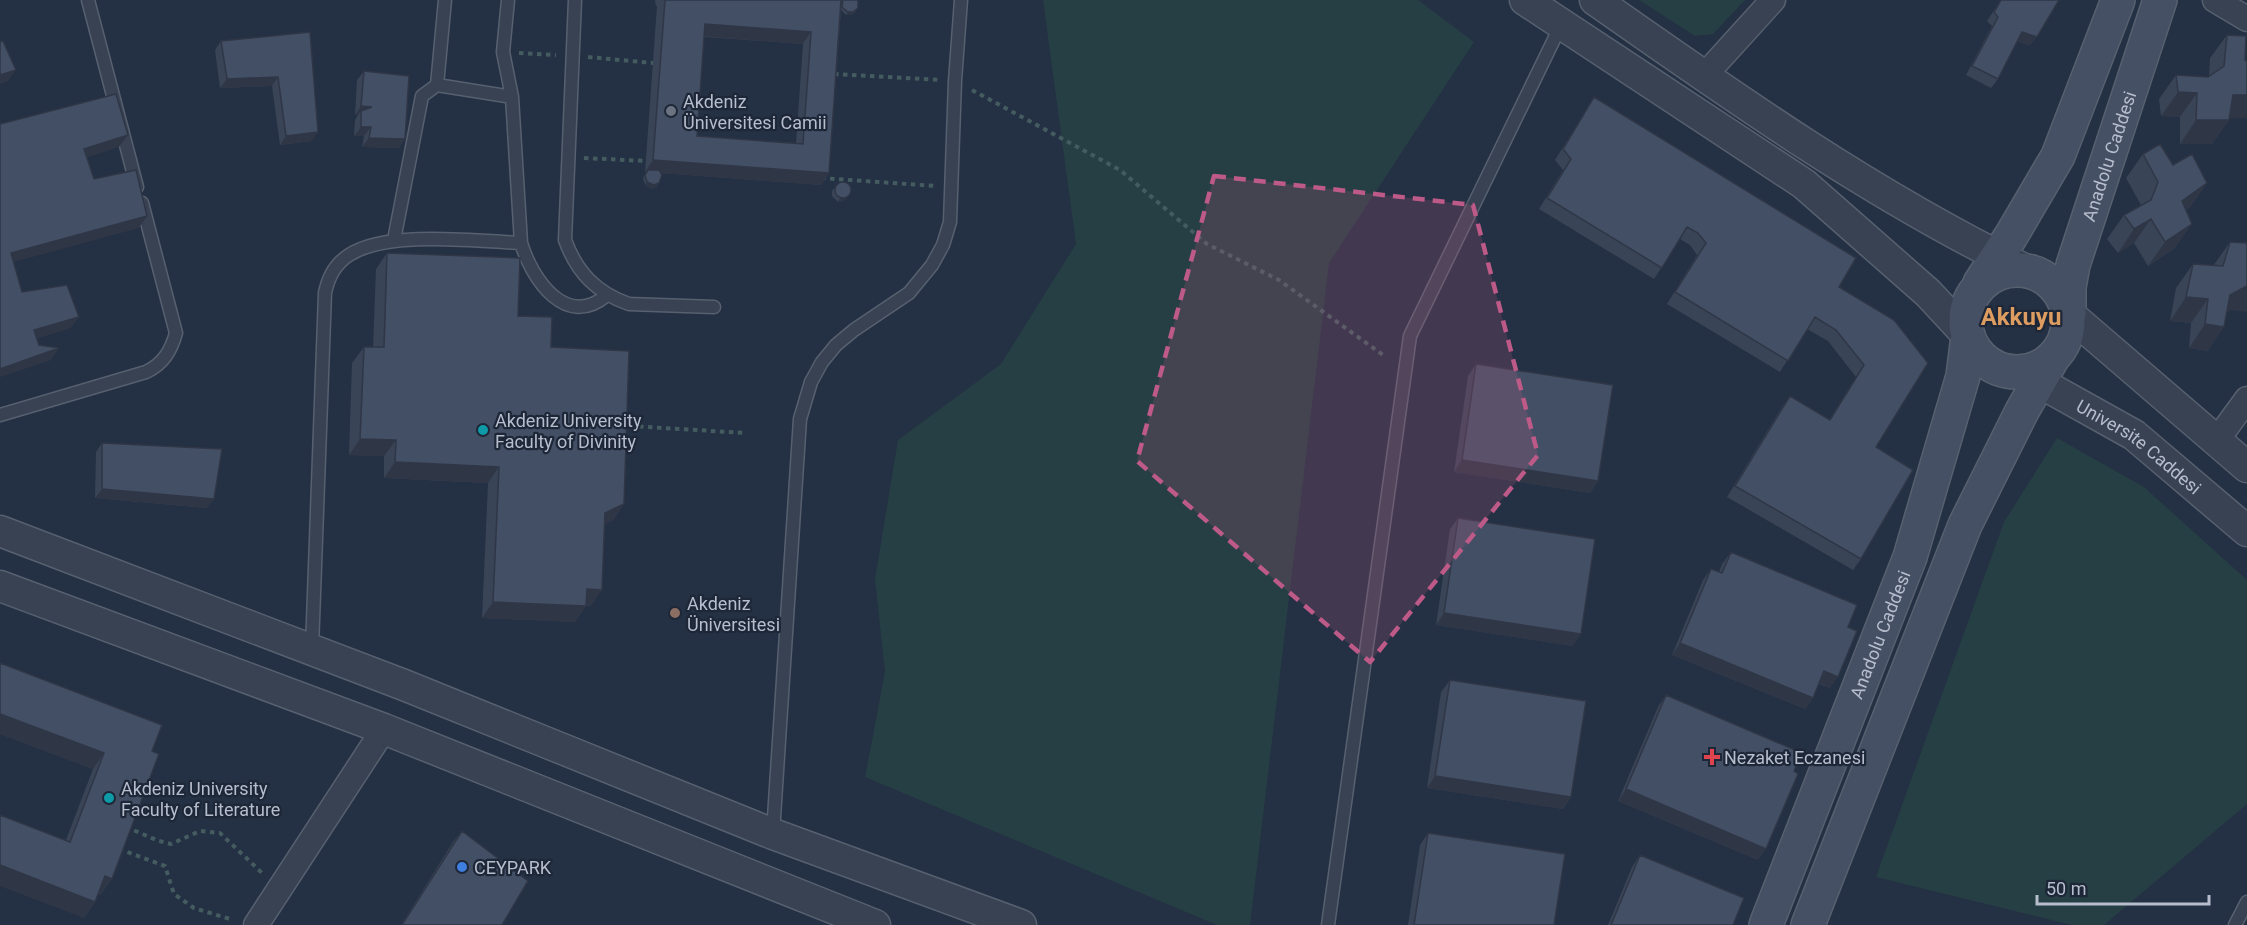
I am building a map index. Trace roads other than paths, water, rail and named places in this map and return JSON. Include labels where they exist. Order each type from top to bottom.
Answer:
[{"type":"main road","points":[[2037,371],[2004,370],[1988,363],[1976,351],[1968,336],[1965,319],[1969,302],[1977,287],[2011,263],[2058,156],[2118,0]]},
{"type":"main road","name":"Anadolu Caddesi","points":[[2069,314],[2069,287],[2073,265],[2160,0]]},
{"type":"main road","points":[[1808,925],[1965,525],[2022,411],[2037,371],[2062,347],[2068,331],[2069,314],[2064,298],[2054,284],[2040,274],[2011,263]]},
{"type":"main road","name":"Anadolu Caddesi","points":[[1766,925],[1910,557],[1963,376],[1968,336]]},
{"type":"street","points":[[1525,0],[1804,184],[1928,293],[1968,336]]},
{"type":"street","points":[[1595,0],[1704,76],[1879,191],[1964,240],[2011,263]]},
{"type":"street","points":[[1704,76],[1773,0]]},
{"type":"street","points":[[2215,0],[2247,19]]},
{"type":"street","points":[[2069,314],[2247,466]]},
{"type":"street","name":"Universite Caddesi","points":[[2037,371],[2134,435],[2247,531]]},
{"type":"street","points":[[2217,440],[2247,399]]},
{"type":"street","points":[[0,531],[404,685],[773,834],[1021,925]]},
{"type":"street","points":[[0,586],[384,729],[875,925]]},
{"type":"street","points":[[244,922],[384,729]]},
{"type":"lane","points":[[0,415],[156,368],[172,348],[176,333],[88,0]]},
{"type":"lane","points":[[437,86],[445,0]]},
{"type":"lane","points":[[508,0],[503,52],[512,97],[521,243],[536,277],[563,303],[572,306],[591,305],[607,295]]},
{"type":"lane","points":[[575,0],[566,240],[577,267],[586,278],[607,295],[629,304],[714,307]]},
{"type":"lane","points":[[773,834],[800,419],[804,401],[822,362],[836,345],[909,293],[932,265],[943,245],[950,222],[955,81],[961,0]]},
{"type":"lane","points":[[1328,925],[1410,336],[1561,25]]},
{"type":"lane","points":[[394,240],[422,96],[437,86],[512,97]]},
{"type":"lane","points":[[312,650],[325,293],[332,272],[347,255],[394,240],[521,243]]},
{"type":"lane","points":[[2235,925],[2247,902]]},
{"type":"place","name":"Akdeniz Üniversitesi Camii","points":[[671,111]]},
{"type":"place","name":"Akdeniz University Faculty of Divinity","points":[[483,430]]},
{"type":"place","name":"Akdeniz Üniversitesi","points":[[675,613]]},
{"type":"place","name":"Nezaket Eczanesi","points":[[1712,757]]},
{"type":"place","name":"Akdeniz University Faculty of Literature","points":[[109,798]]},
{"type":"place","name":"CEYPARK","points":[[462,867]]},
{"type":"district","name":"Akkuyu","points":[[2021,317]]}]
